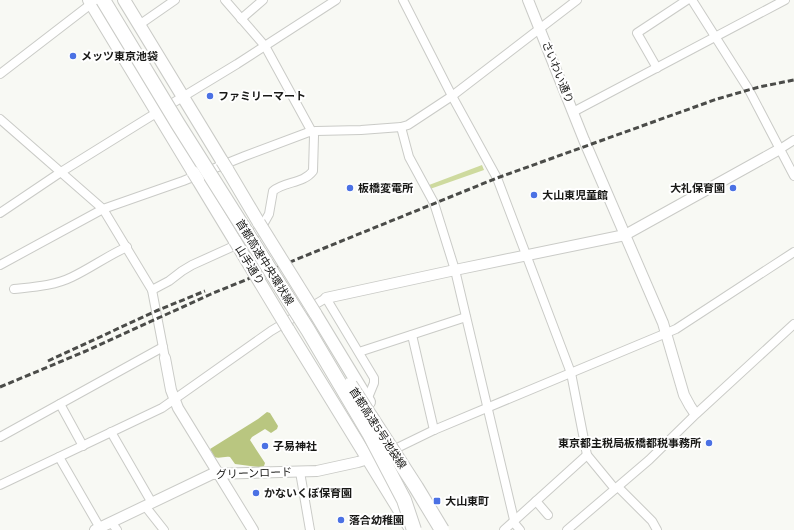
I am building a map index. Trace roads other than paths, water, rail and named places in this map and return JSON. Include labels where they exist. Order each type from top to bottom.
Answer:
[{"type":"highway","name":"首都高速中央環状線","points":[[108,0],[310,329],[397,479],[406,498],[414,530]]},
{"type":"highway","name":"首都高速中央環状線","points":[[94,1],[178,124],[310,329]]},
{"type":"highway","name":"首都高速5号池袋線","points":[[310,329],[374,420],[441,530]]},
{"type":"main road","points":[[124,0],[447,530]]},
{"type":"main road","name":"山手通り","points":[[94,1],[157,112],[234,241],[368,459],[414,530]]},
{"type":"street","points":[[139,25],[175,0]]},
{"type":"street","points":[[152,290],[169,282],[192,265],[234,246],[260,230],[269,214],[273,191],[278,187],[306,178],[313,171],[314,136],[312,132],[265,46],[224,0]]},
{"type":"street","points":[[241,19],[263,0]]},
{"type":"street","points":[[0,213],[62,172],[265,46],[336,0]]},
{"type":"street","points":[[403,0],[452,96],[495,174],[527,255],[570,373],[586,455],[617,488],[652,521],[657,530]]},
{"type":"street","name":"さいわい通り","points":[[528,0],[587,145],[667,333],[684,395],[695,413]]},
{"type":"street","points":[[0,265],[103,209],[312,132],[361,130],[401,127],[408,125],[452,96],[577,0]]},
{"type":"street","points":[[657,68],[637,33],[687,0]]},
{"type":"street","points":[[692,0],[749,90],[794,176]]},
{"type":"street","points":[[574,112],[785,0]]},
{"type":"street","points":[[0,74],[94,1]]},
{"type":"street","points":[[0,119],[103,209],[152,290],[174,399],[178,408],[253,530]]},
{"type":"street","points":[[401,127],[409,157],[434,204],[454,270],[515,524],[520,530]]},
{"type":"street","points":[[0,485],[162,408],[271,331],[326,298],[625,235],[794,140]]},
{"type":"street","points":[[14,288],[36,286],[70,278],[126,247]]},
{"type":"street","points":[[397,448],[434,430],[676,329],[794,252]]},
{"type":"street","points":[[326,298],[374,378],[374,383],[367,400]]},
{"type":"street","points":[[359,352],[466,317]]},
{"type":"street","points":[[567,530],[649,460],[695,413],[794,324]]},
{"type":"street","points":[[412,335],[434,430]]},
{"type":"street","points":[[0,437],[163,347]]},
{"type":"street","points":[[60,404],[83,446]]},
{"type":"street","points":[[111,432],[148,504],[164,530]]},
{"type":"street","name":"グリーンロード","points":[[98,529],[114,526],[148,504],[212,474],[317,471],[368,459],[397,448]]},
{"type":"street","points":[[504,530],[586,455]]},
{"type":"street","points":[[59,457],[98,529]]},
{"type":"street","points":[[300,472],[310,530]]},
{"type":"street","points":[[536,501],[548,515]]},
{"type":"railway","points":[[0,387],[86,351],[211,294],[497,178],[717,99],[759,87],[794,80]]},
{"type":"railway","points":[[48,361],[156,311],[205,291]]},
{"type":"place","name":"メッツ東京池袋","points":[[73,56]]},
{"type":"place","name":"ファミリーマート","points":[[210,96]]},
{"type":"place","name":"板橋変電所","points":[[350,188]]},
{"type":"place","name":"大礼保育園","points":[[733,188]]},
{"type":"place","name":"大山東児童館","points":[[534,195]]},
{"type":"place","name":"東京都主税局板橋都税事務所","points":[[709,443]]},
{"type":"place","name":"子易神社","points":[[265,446]]},
{"type":"place","name":"かないくぼ保育園","points":[[256,493]]},
{"type":"place","name":"大山東町","points":[[437,501]]},
{"type":"place","name":"落合幼稚園","points":[[341,520]]}]
